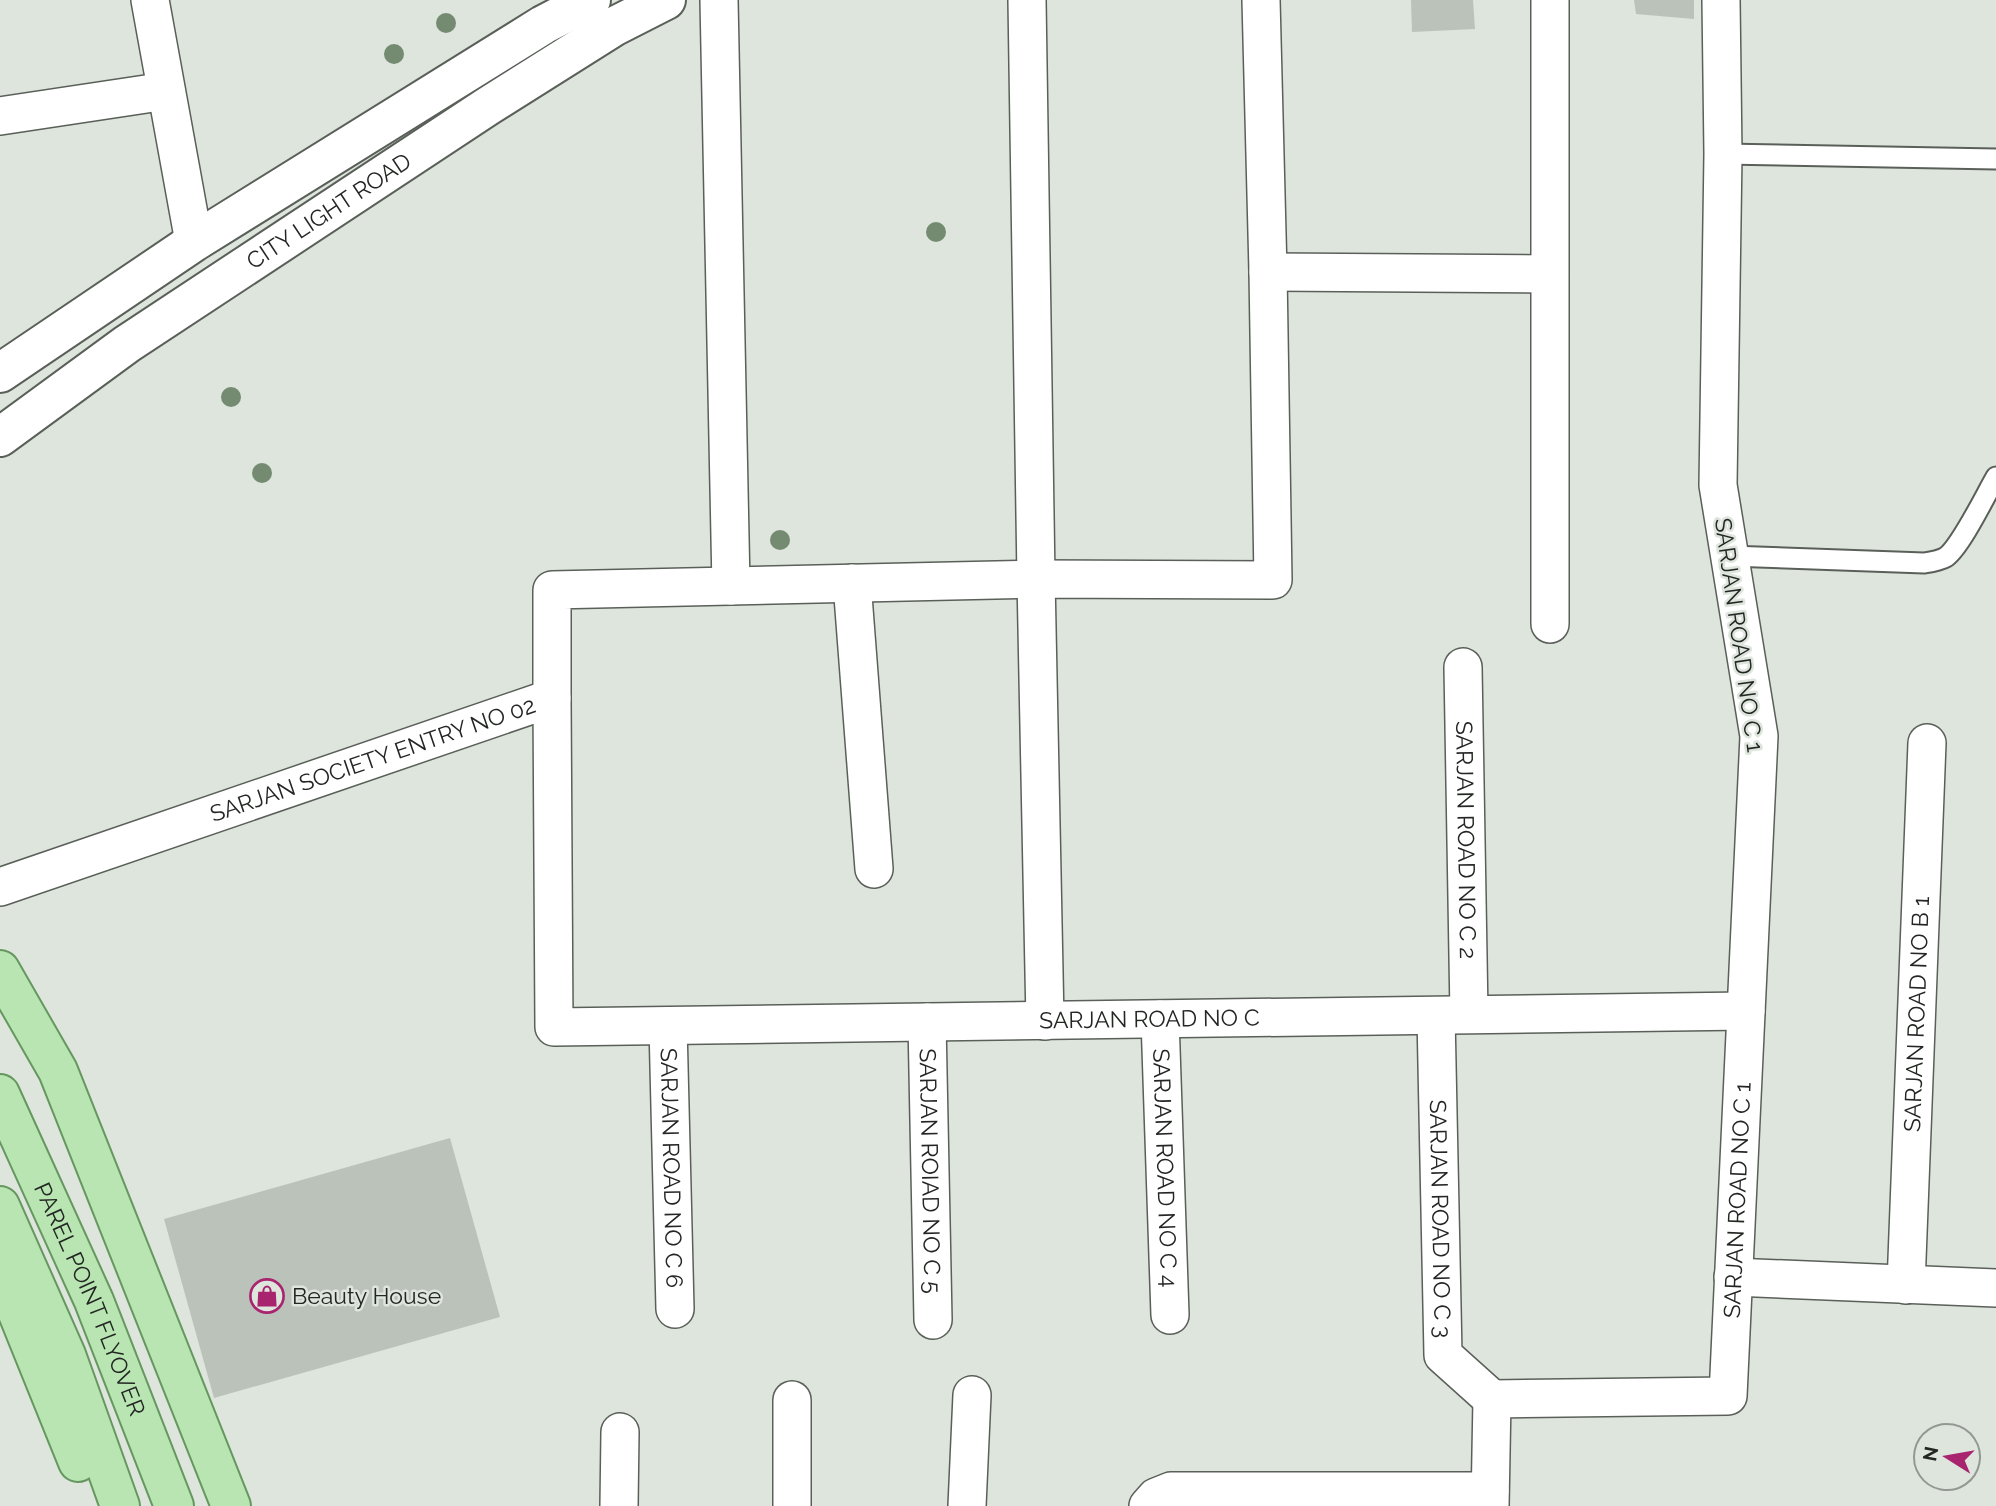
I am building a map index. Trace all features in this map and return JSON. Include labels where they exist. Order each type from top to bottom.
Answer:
[{"type":"main road","points":[[0,373],[542,13],[591,0]]},
{"type":"main road","name":"CITY LIGHT ROAD","points":[[0,437],[138,336],[614,26],[666,0]]},
{"type":"main road","points":[[0,970],[58,1071],[231,1506]]},
{"type":"main road","name":"PAREL POINT FLYOVER","points":[[0,1094],[94,1301],[174,1506]]},
{"type":"main road","name":"PAREL POINT FLYOVER","points":[[0,1206],[66,1355],[120,1506]]},
{"type":"main road","points":[[0,1269],[96,1506]]},
{"type":"street","points":[[150,0],[194,242]]},
{"type":"street","points":[[719,0],[731,586]]},
{"type":"street","points":[[1027,0],[1045,1021]]},
{"type":"street","points":[[552,698],[552,590],[1036,579],[1273,580],[1261,0]]},
{"type":"street","points":[[1550,0],[1550,624]]},
{"type":"street","name":"SARJAN ROAD NO C 1","points":[[1492,1399],[1728,1396],[1759,736],[1718,485],[1723,154],[1721,0]]},
{"type":"street","points":[[0,116],[166,91]]},
{"type":"street","points":[[1268,272],[1549,274]]},
{"type":"street","points":[[852,583],[874,869]]},
{"type":"street","name":"SARJAN ROAD NO C 2","points":[[1453,1015],[1462,667]]},
{"type":"street","name":"SARJAN SOCIETY ENTRY NO 02","points":[[0,887],[552,698],[554,1027]]},
{"type":"street","name":"SARJAN ROAD NO B 1","points":[[1906,1285],[1927,743]]},
{"type":"street","name":"SARJAN ROAD NO C","points":[[554,1027],[1746,1011]]},
{"type":"street","name":"SARJAN ROAD NO C 3","points":[[1453,1015],[1443,1355],[1492,1399]]},
{"type":"street","name":"SARJAN ROAD NO C 4","points":[[1160,1019],[1170,1315]]},
{"type":"street","name":"SARJAN ROIAD NO C 5","points":[[927,1022],[933,1320]]},
{"type":"street","name":"SARJAN ROAD NO C 6","points":[[668,1026],[675,1308]]},
{"type":"street","points":[[1734,1277],[1996,1289]]},
{"type":"street","points":[[967,1506],[972,1395]]},
{"type":"street","points":[[1148,1506],[1156,1497],[1171,1491],[1490,1499],[1492,1399]]},
{"type":"street","points":[[792,1400],[792,1506]]},
{"type":"street","points":[[619,1506],[620,1432]]},
{"type":"lane","points":[[1723,154],[1996,159]]},
{"type":"lane","points":[[1729,556],[1924,563],[1935,561],[1945,558],[1956,546],[1996,477]]},
{"type":"building","points":[[1411,0],[1473,0],[1475,29],[1412,32]]},
{"type":"building","points":[[1634,0],[1694,0],[1694,19],[1636,14]]},
{"type":"building","points":[[450,1138],[500,1317],[214,1398],[164,1219]]},
{"type":"place","name":"Beauty House","points":[[267,1296]]}]
